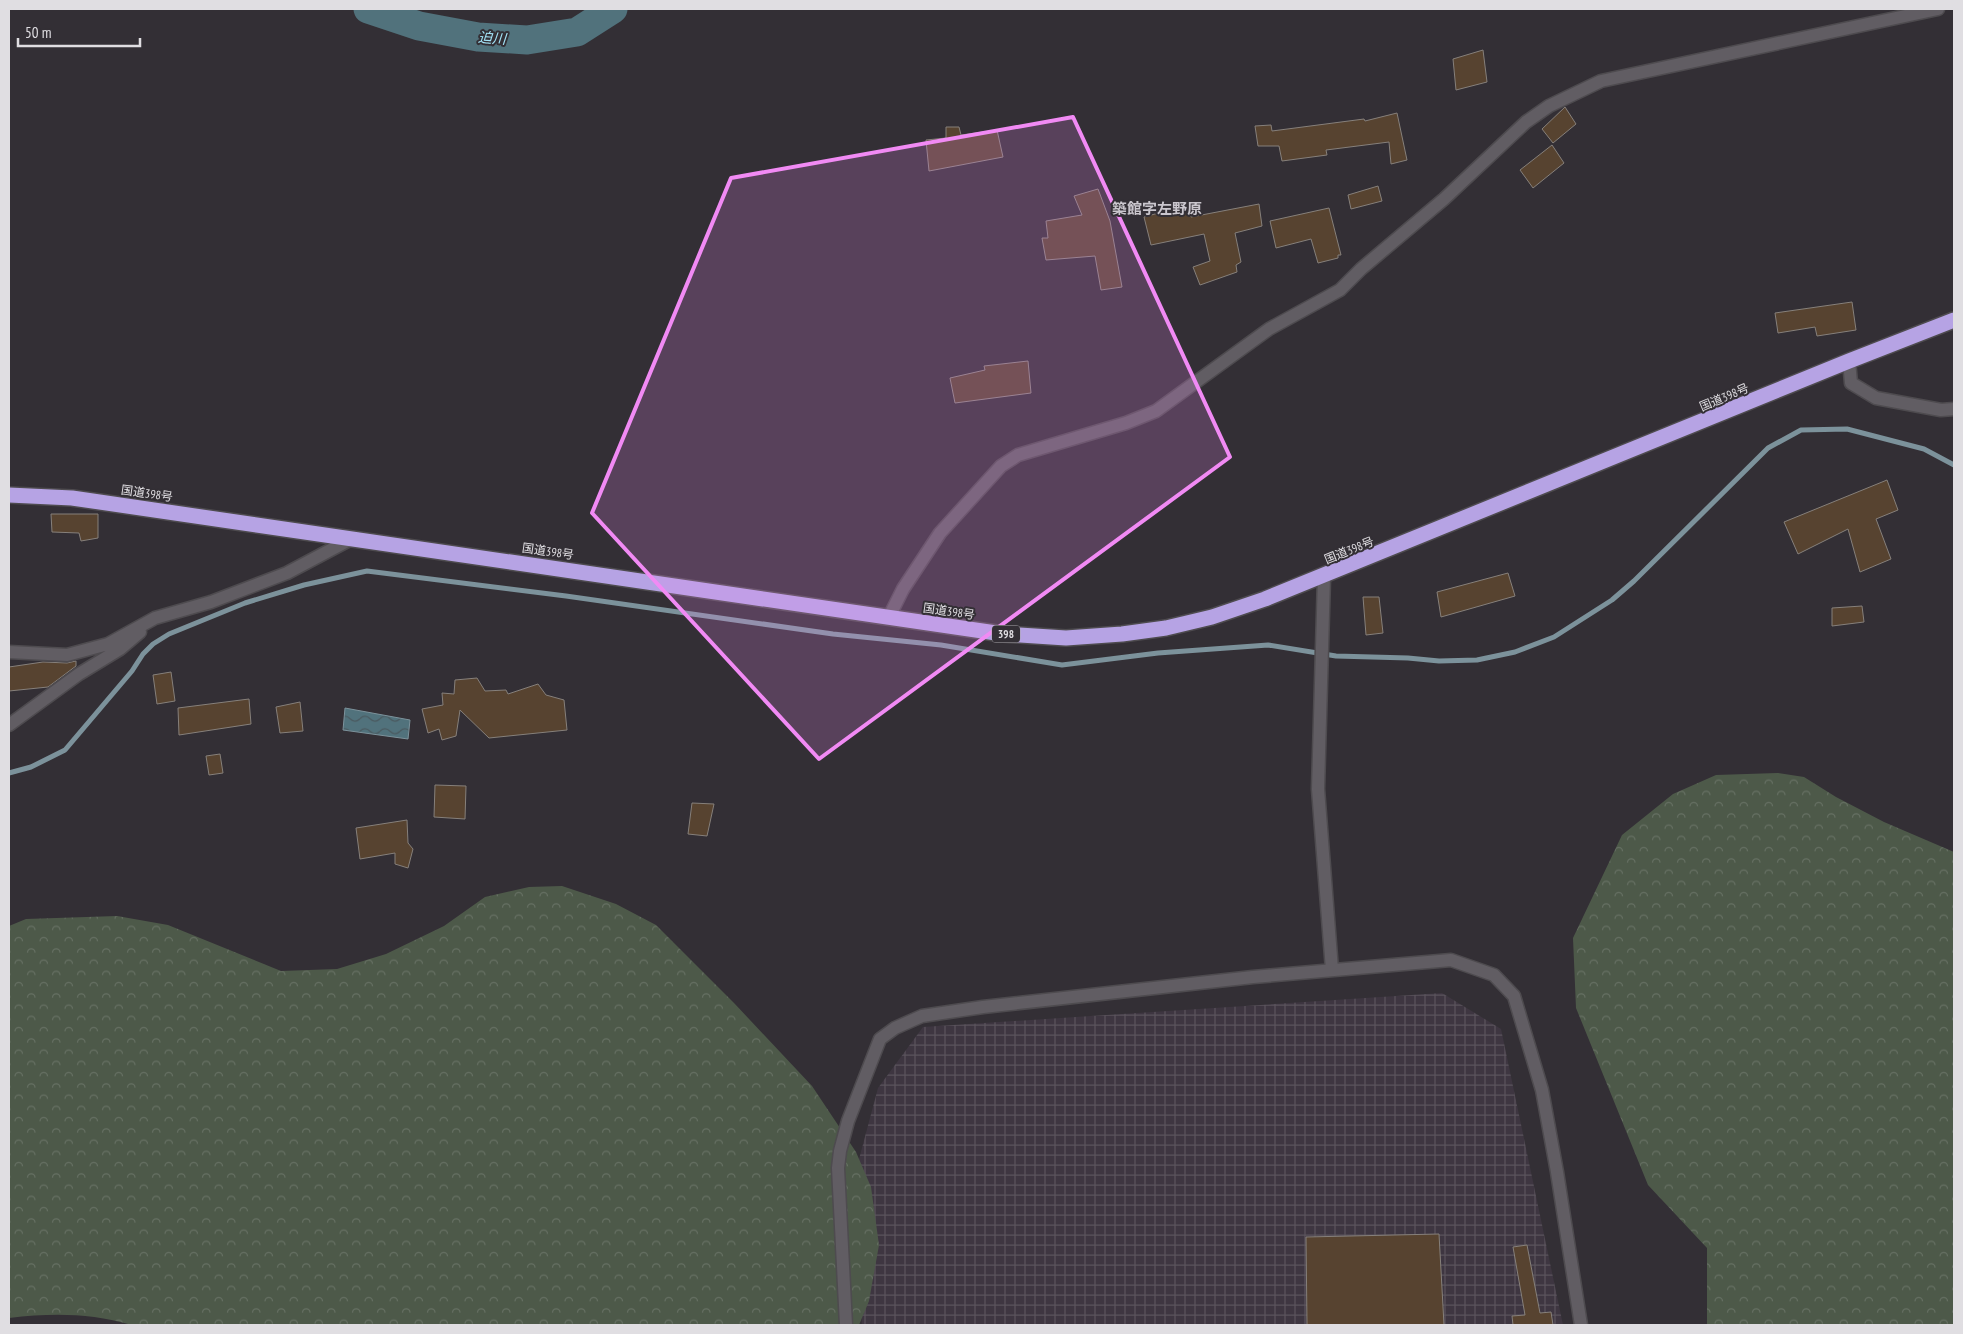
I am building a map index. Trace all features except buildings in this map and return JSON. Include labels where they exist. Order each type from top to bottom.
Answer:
[{"type":"highway","name":"国道398号","points":[[9,495],[72,498],[1003,634],[1057,638],[1122,634],[1166,628],[1212,617],[1324,577],[1849,361],[1954,320]]},
{"type":"street","points":[[889,617],[902,589],[940,533],[1001,466],[1018,455],[1156,411],[1269,329],[1340,290],[1360,269],[1444,199],[1526,122],[1549,106],[1601,81],[1938,9]]},
{"type":"street","points":[[1849,361],[1851,383],[1876,398],[1941,410],[1954,409]]},
{"type":"street","points":[[9,652],[67,655],[108,644],[155,618],[211,602],[287,574],[353,538]]},
{"type":"street","points":[[1324,577],[1318,789],[1332,970]]},
{"type":"street","points":[[9,725],[79,674],[120,650],[155,618]]},
{"type":"street","points":[[846,1325],[838,1168],[840,1151],[871,1060],[880,1039],[888,1034],[922,1016],[983,1006],[1332,970],[1451,960],[1494,975],[1514,996],[1542,1090],[1581,1325]]},
{"type":"highlighted area","points":[[1073,117],[1230,457],[819,759],[592,513],[731,178]]},
{"type":"shaded area","points":[[1442,993],[1501,1029],[1563,1325],[862,1325],[854,1178],[878,1088],[923,1027]]},
{"type":"green space","points":[[1778,773],[1804,777],[1836,797],[1884,822],[1954,852],[1954,1325],[1707,1325],[1707,1248],[1648,1185],[1576,1008],[1573,938],[1622,835],[1673,794],[1716,775]]},
{"type":"green space","points":[[562,886],[616,904],[656,925],[734,1003],[812,1086],[856,1152],[871,1187],[879,1245],[869,1301],[859,1325],[132,1325],[101,1318],[71,1315],[9,1318],[9,926],[26,919],[117,916],[168,925],[281,971],[337,969],[386,954],[444,926],[485,897],[529,887]]},
{"type":"water","points":[[345,708],[410,720],[408,739],[343,730]]},
{"type":"waterway","name":"迫川","points":[[368,9],[419,26],[478,37],[527,40],[577,32],[613,9]]},
{"type":"waterway","points":[[9,773],[31,767],[65,750],[132,671],[143,654],[153,644],[169,634],[245,603],[304,585],[367,571],[566,596],[833,634],[941,645],[1062,665],[1158,653],[1268,645],[1336,656],[1439,661],[1477,660],[1515,652],[1554,637],[1612,600],[1634,581],[1768,448],[1801,430],[1847,429],[1924,449],[1954,465]]},
{"type":"district","name":"築館字左野原","points":[[1157,208]]}]
